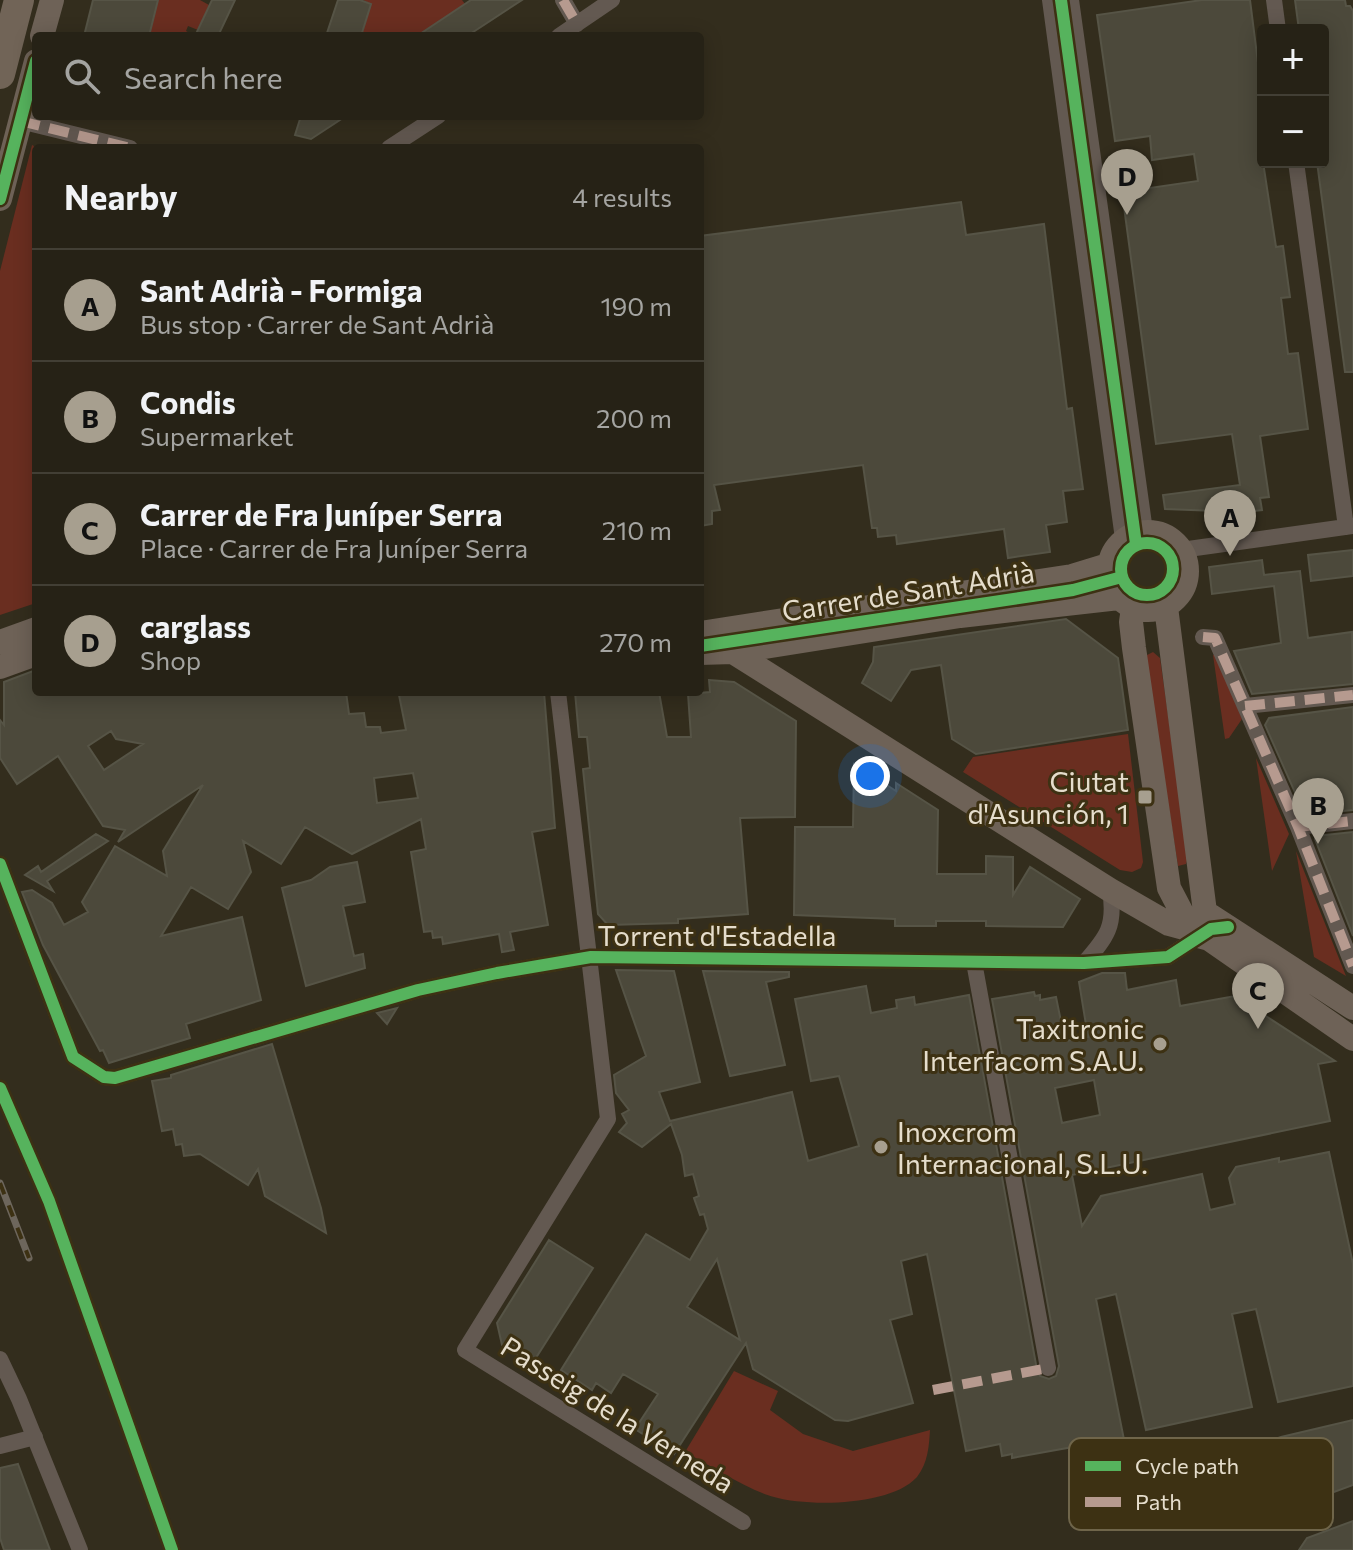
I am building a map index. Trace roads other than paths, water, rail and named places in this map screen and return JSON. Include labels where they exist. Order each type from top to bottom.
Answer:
[{"type":"highway","points":[[0,74],[19,0]]},
{"type":"street","points":[[43,32],[52,0]]},
{"type":"street","points":[[563,0],[577,24]]},
{"type":"street","points":[[565,32],[612,0]]},
{"type":"street","points":[[1089,0],[1050,4],[1134,535]]},
{"type":"street","points":[[1274,0],[1277,24]]},
{"type":"street","points":[[1071,2],[1134,535]]},
{"type":"street","points":[[0,199],[32,76]]},
{"type":"street","points":[[395,144],[432,120]]},
{"type":"street","points":[[20,121],[114,144]]},
{"type":"street","points":[[1181,550],[1350,526],[1297,168]]},
{"type":"street","points":[[1126,603],[1153,610],[1166,607],[1178,597],[1186,582],[1187,568],[1181,550],[1163,534],[1134,535],[1113,552],[1108,565],[1110,581],[1126,603],[1131,622],[1169,888],[1206,929],[1353,1039]]},
{"type":"street","name":"Carrer de Sant Adrià","points":[[704,632],[1072,576],[1108,565]]},
{"type":"street","name":"Carrer de Sant Adrià","points":[[704,653],[733,652],[960,616],[1126,603]]},
{"type":"street","points":[[1166,607],[1206,929]]},
{"type":"street","points":[[0,642],[32,630]]},
{"type":"street","points":[[1203,637],[1215,638],[1350,949],[1353,966]]},
{"type":"street","points":[[733,652],[1169,924],[1206,929],[1353,1008]]},
{"type":"street","points":[[0,667],[32,655]]},
{"type":"street","points":[[1245,706],[1353,695]]},
{"type":"street","points":[[558,696],[591,957]]},
{"type":"street","points":[[1298,827],[1353,821]]},
{"type":"street","name":"Torrent d'Estadella","points":[[0,864],[73,1057],[104,1077],[115,1078],[418,990],[591,957],[1084,963],[1168,957],[1206,929]]},
{"type":"street","points":[[1084,963],[1106,938],[1113,908],[1110,890]]},
{"type":"street","name":"Passeig de la Verneda","points":[[591,957],[608,1119],[465,1350],[743,1522]]},
{"type":"street","points":[[974,962],[1048,1368]]},
{"type":"street","points":[[0,1359],[80,1550]]},
{"type":"street","points":[[0,1446],[35,1437]]},
{"type":"railway","points":[[0,1183],[29,1258]]},
{"type":"place","name":"carglass","points":[[1127,215]]},
{"type":"place","name":"Sant Adrià - Formiga","points":[[1230,556]]},
{"type":"place","name":"Ciutat d'Asunción, 1","points":[[1145,797]]},
{"type":"place","name":"Condis","points":[[1318,844]]},
{"type":"place","name":"Carrer de Fra Juníper Serra","points":[[1258,1029]]},
{"type":"place","name":"Taxitronic Interfacom S.A.U.","points":[[1160,1044]]},
{"type":"place","name":"Inoxcrom Internacional, S.L.U.","points":[[881,1147]]}]
